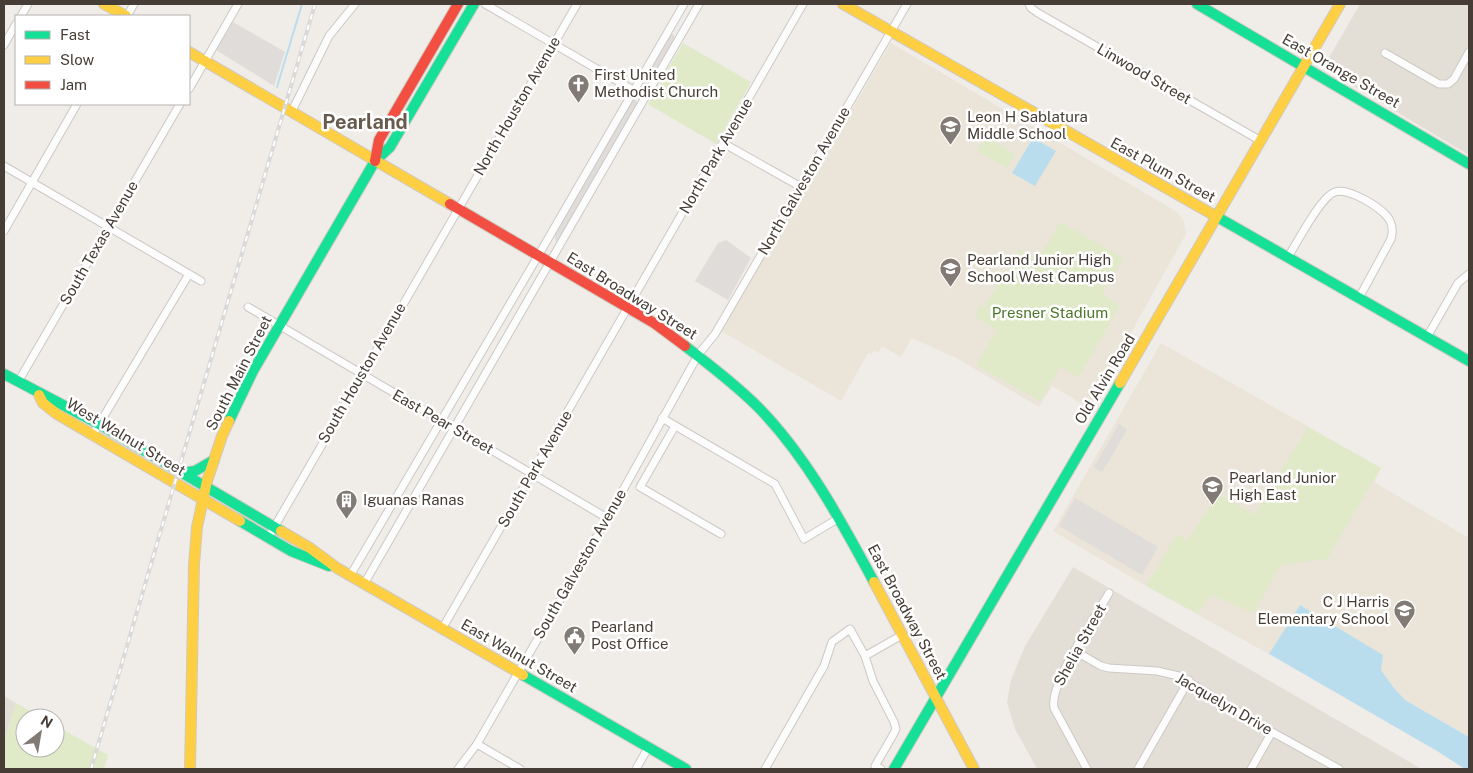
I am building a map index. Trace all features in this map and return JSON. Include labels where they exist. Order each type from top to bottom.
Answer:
[{"type":"street","points":[[22,15],[28,4]]},
{"type":"street","points":[[104,4],[124,15]]},
{"type":"street","points":[[127,15],[134,4]]},
{"type":"street","points":[[190,87],[238,4]]},
{"type":"street","points":[[292,111],[329,36],[355,4]]},
{"type":"street","points":[[375,161],[379,140],[458,4]]},
{"type":"street","points":[[375,161],[390,147],[474,4]]},
{"type":"street","points":[[485,4],[644,97]]},
{"type":"street","name":"North Houston Avenue","points":[[457,209],[577,4]]},
{"type":"street","points":[[350,576],[684,4]]},
{"type":"street","points":[[364,584],[698,4]]},
{"type":"street","name":"North Park Avenue","points":[[628,308],[803,4]]},
{"type":"street","name":"East Plum Street","points":[[843,4],[1469,361]]},
{"type":"street","name":"North Galveston Avenue","points":[[698,355],[714,334],[907,4]]},
{"type":"street","name":"Linwood Street","points":[[1029,4],[1038,13],[1261,141]]},
{"type":"street","name":"East Orange Street","points":[[1197,4],[1469,164]]},
{"type":"street","name":"Old Alvin Road","points":[[894,769],[1340,4]]},
{"type":"street","points":[[4,45],[15,26]]},
{"type":"street","points":[[1385,53],[1439,84],[1448,84],[1454,79],[1469,52]]},
{"type":"street","name":"East Broadway Street","points":[[190,53],[628,308],[676,338],[732,382],[770,421],[801,460],[839,518],[974,769]]},
{"type":"street","points":[[4,231],[75,105]]},
{"type":"street","name":"South Texas Avenue","points":[[18,382],[179,105]]},
{"type":"street","points":[[724,143],[801,187]]},
{"type":"street","name":"South Main Street","points":[[190,769],[194,565],[197,527],[214,460],[222,436],[245,386],[375,161]]},
{"type":"street","points":[[4,166],[201,281]]},
{"type":"street","points":[[1288,257],[1318,209],[1326,198],[1335,191],[1348,192],[1380,209],[1390,219],[1394,231],[1358,298]]},
{"type":"street","name":"South Houston Avenue","points":[[268,538],[457,209]]},
{"type":"street","points":[[92,436],[189,274]]},
{"type":"street","points":[[1427,337],[1458,283],[1469,274]]},
{"type":"street","name":"East Pear Street","points":[[248,307],[607,518]]},
{"type":"street","name":"South Park Avenue","points":[[442,629],[628,308]]},
{"type":"street","name":"South Galveston Avenue","points":[[458,769],[477,744],[698,355]]},
{"type":"street","name":"West Walnut Street","points":[[4,374],[38,394],[98,424],[206,487]]},
{"type":"street","name":"West Walnut Street","points":[[38,394],[43,403],[50,409],[203,501]]},
{"type":"street","points":[[662,418],[776,484],[804,539],[839,518]]},
{"type":"street","points":[[676,426],[640,487],[721,534]]},
{"type":"street","points":[[182,473],[195,471],[214,460]]},
{"type":"street","name":"East Walnut Street","points":[[206,487],[310,548],[350,576],[686,769]]},
{"type":"street","name":"East Walnut Street","points":[[203,501],[290,551],[337,568]]},
{"type":"street","name":"Shelia Street","points":[[1087,769],[1054,708],[1054,697],[1059,679],[1109,593]]},
{"type":"street","points":[[765,769],[824,666],[832,642],[850,629],[865,656],[873,681],[896,729],[876,768]]},
{"type":"street","points":[[865,656],[902,634]]},
{"type":"street","name":"Jacquelyn Drive","points":[[1075,651],[1109,668],[1171,673],[1189,680],[1272,732],[1339,769]]},
{"type":"street","points":[[1138,769],[1189,680]]},
{"type":"street","points":[[1250,769],[1272,732]]},
{"type":"street","points":[[477,744],[520,769]]},
{"type":"street","points":[[636,769],[648,748]]},
{"type":"shaded area","points":[[1360,4],[1469,4],[1469,155],[1323,68]]},
{"type":"shaded area","points":[[233,22],[285,52],[274,86],[216,50]]},
{"type":"shaded area","points":[[667,34],[673,34],[675,39],[646,88],[641,81]]},
{"type":"shaded area","name":"Pearland Junior High School West Campus","points":[[891,43],[1177,212],[1184,221],[1186,234],[1089,408],[1052,386],[1039,407],[958,359],[912,338],[901,357],[882,346],[878,353],[874,351],[871,354],[868,353],[841,401],[721,331]]},
{"type":"shaded area","points":[[633,96],[638,104],[557,245],[554,235]]},
{"type":"shaded area","points":[[726,240],[751,258],[728,300],[695,281],[718,243]]},
{"type":"shaded area","name":"Pearland Junior High East","points":[[1161,343],[1381,468],[1374,482],[1469,538],[1469,737],[1405,700],[1381,670],[1300,605],[1269,654],[1146,586],[1053,531]]},
{"type":"shaded area","points":[[1119,424],[1127,430],[1102,472],[1094,467]]},
{"type":"shaded area","points":[[1075,498],[1158,547],[1142,575],[1059,526]]},
{"type":"shaded area","points":[[1073,567],[1420,768],[1037,769],[1015,729],[1007,702],[1011,680],[1025,646]]},
{"type":"shaded area","points":[[4,696],[16,703],[4,741]]},
{"type":"green space","points":[[683,43],[751,82],[716,144],[648,104]]},
{"type":"green space","points":[[985,137],[1015,154],[1007,168],[977,151]]},
{"type":"green space","name":"Presner Stadium","points":[[1060,222],[1123,258],[1102,294],[1120,305],[1079,377],[1060,367],[1040,401],[976,365],[997,330],[974,316],[980,306],[984,308],[1019,249],[1038,259]]},
{"type":"green space","points":[[1308,427],[1381,468],[1327,559],[1280,565],[1254,613],[1210,595],[1199,614],[1146,586],[1177,534],[1187,541],[1218,494],[1255,515]]},
{"type":"green space","points":[[16,703],[25,708],[15,708],[15,758],[65,758],[65,731],[108,755],[104,769],[4,769],[4,741]]},
{"type":"water","points":[[1033,138],[1056,151],[1035,186],[1012,173]]},
{"type":"water","points":[[1300,605],[1383,655],[1381,670],[1405,700],[1469,737],[1469,769],[1465,769],[1269,654]]},
{"type":"waterway","points":[[277,87],[302,4]]},
{"type":"railway","points":[[91,769],[315,4]]},
{"type":"traffic: fast","points":[[229,421],[253,371],[375,161],[390,147],[474,4]]},
{"type":"traffic: fast","points":[[1197,4],[1469,164]]},
{"type":"traffic: fast","points":[[1212,214],[1469,361]]},
{"type":"traffic: fast","points":[[685,346],[723,375],[776,426],[822,490],[874,582]]},
{"type":"traffic: fast","points":[[4,374],[99,424],[281,531]]},
{"type":"traffic: fast","points":[[894,769],[1120,383]]},
{"type":"traffic: fast","points":[[182,473],[195,471],[214,460]]},
{"type":"traffic: fast","points":[[240,521],[291,551],[329,566]]},
{"type":"traffic: fast","points":[[523,675],[686,769]]},
{"type":"traffic: slow","points":[[104,4],[124,15]]},
{"type":"traffic: slow","points":[[843,4],[1212,214]]},
{"type":"traffic: slow","points":[[1120,383],[1340,4]]},
{"type":"traffic: slow","points":[[190,53],[450,204]]},
{"type":"traffic: slow","points":[[39,395],[43,403],[57,414],[240,521]]},
{"type":"traffic: slow","points":[[190,769],[194,565],[197,527],[207,481],[229,421]]},
{"type":"traffic: slow","points":[[281,531],[310,548],[337,568],[523,675]]},
{"type":"traffic: slow","points":[[874,582],[974,769]]},
{"type":"traffic: jam","points":[[375,161],[379,140],[458,4]]},
{"type":"traffic: jam","points":[[450,204],[654,323],[685,346]]},
{"type":"place","name":"First United Methodist Church","points":[[578,103]]},
{"type":"place","name":"Leon H Sablatura Middle School","points":[[951,145]]},
{"type":"place","name":"Pearland Junior High School West Campus","points":[[951,288]]},
{"type":"place","name":"Pearland Junior High East","points":[[1213,506]]},
{"type":"place","name":"Iguanas Ranas","points":[[347,519]]},
{"type":"place","name":"C J Harris Elementary School","points":[[1405,630]]},
{"type":"place","name":"Pearland Post Office","points":[[575,655]]},
{"type":"district","name":"Pearland","points":[[365,122]]}]
